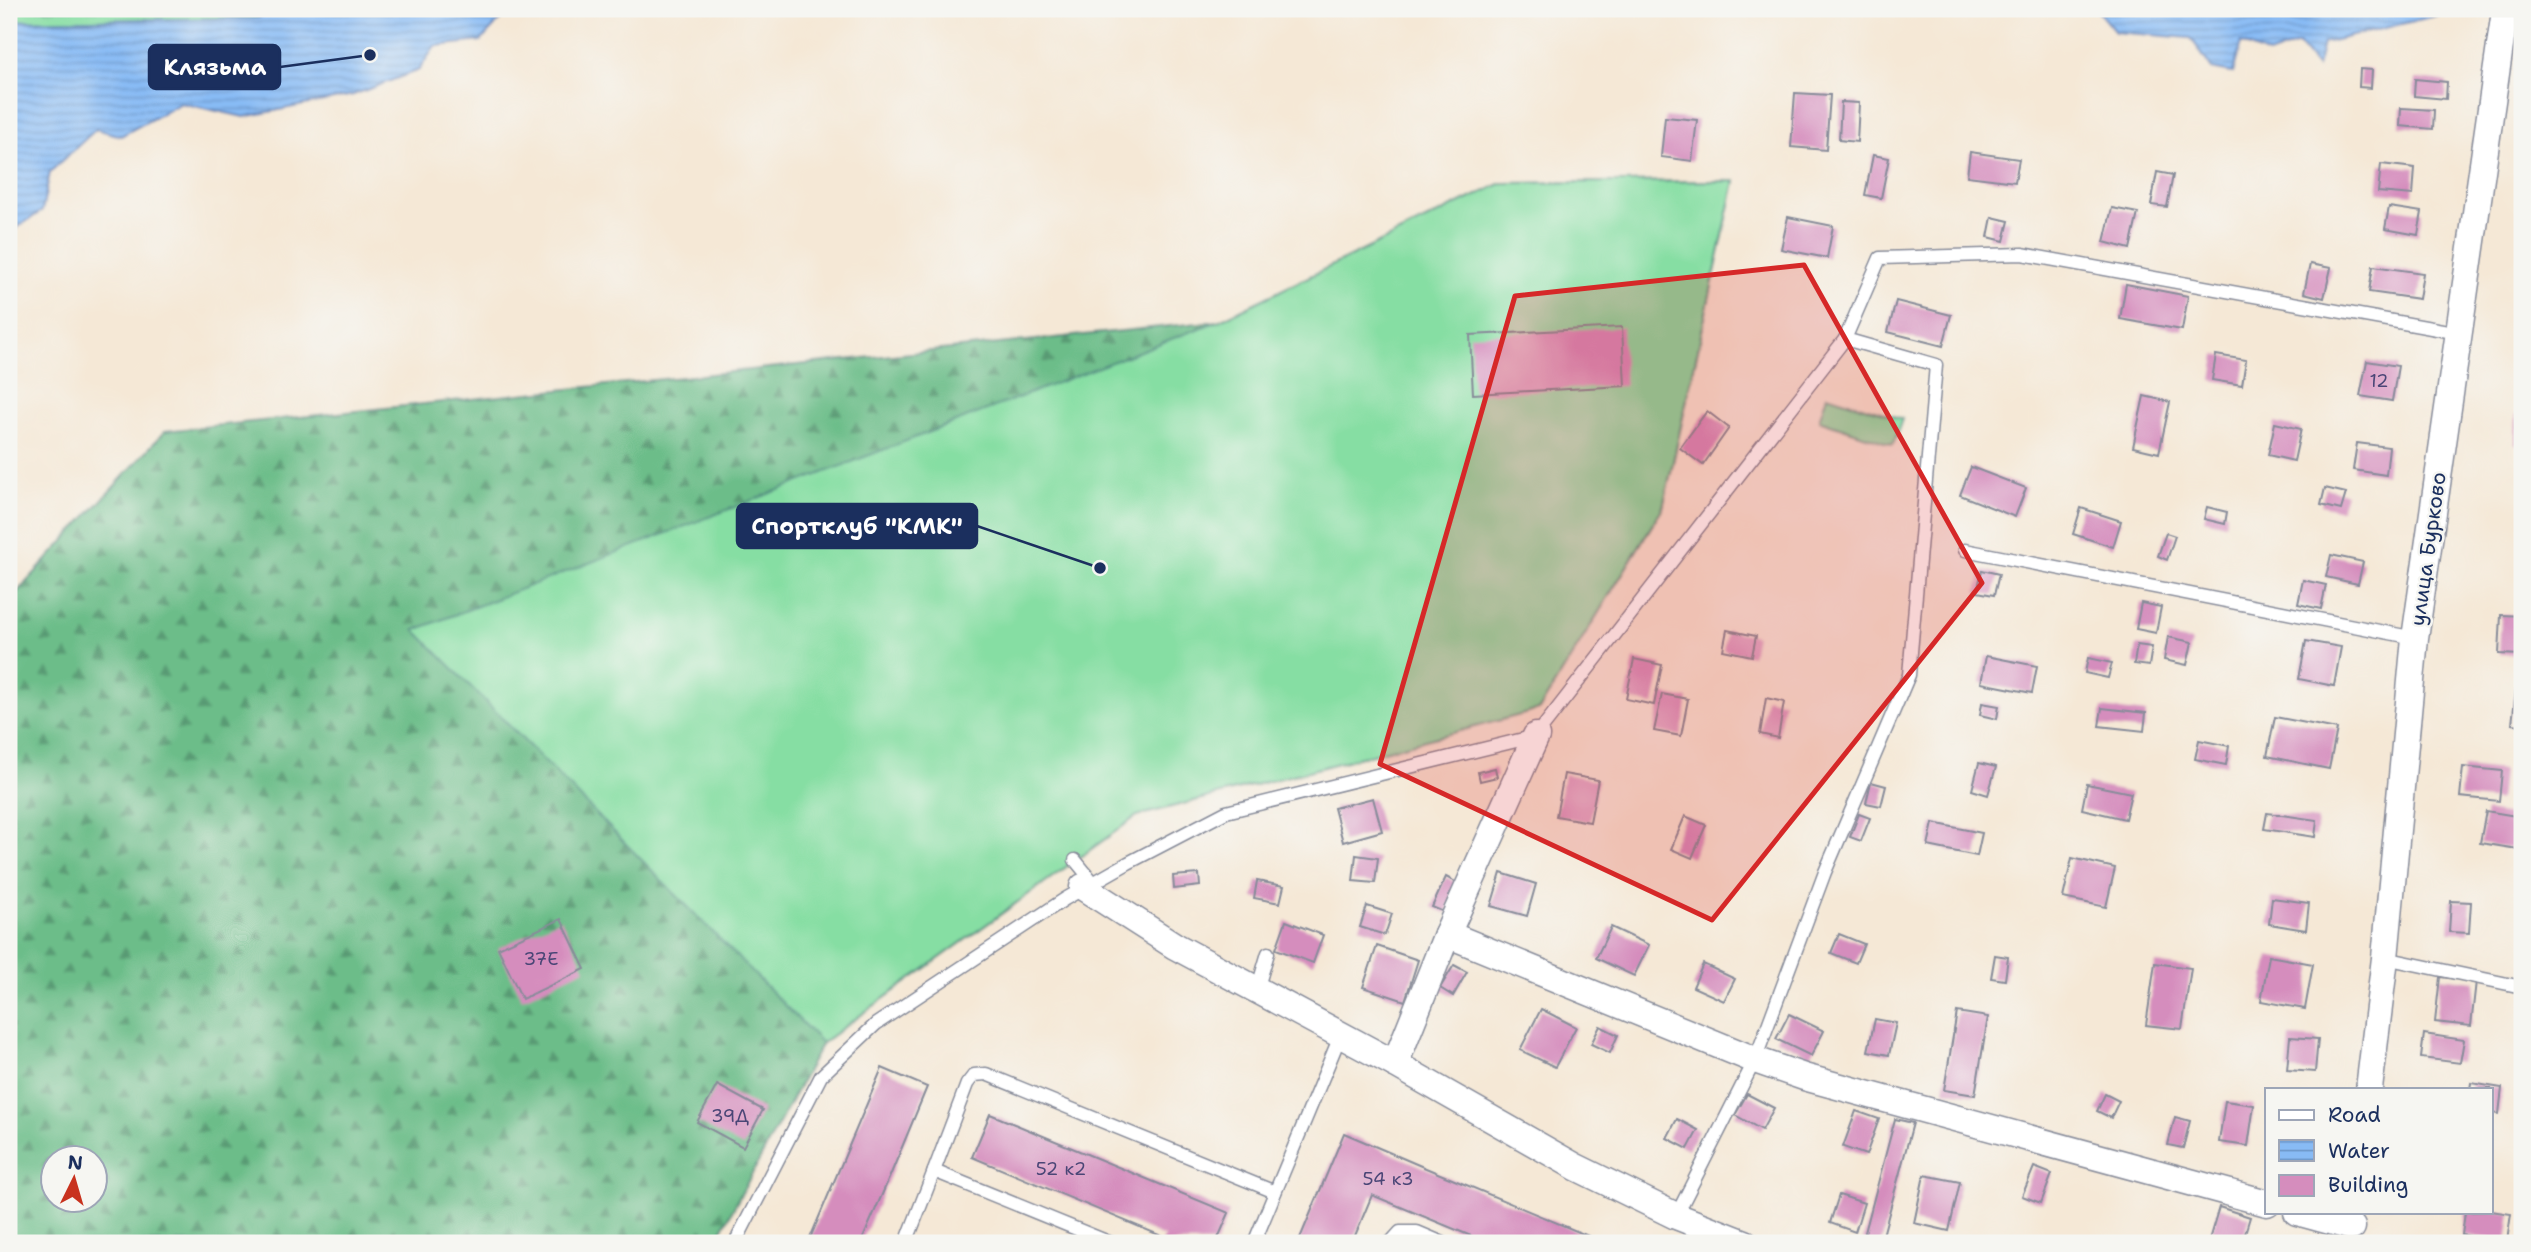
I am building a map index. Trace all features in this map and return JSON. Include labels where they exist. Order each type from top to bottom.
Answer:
[{"type":"street","name":"улица Бурково","points":[[2369,1088],[2385,958],[2415,638],[2507,10]]},
{"type":"street","points":[[1395,1063],[1447,934],[1536,737]]},
{"type":"street","points":[[1088,885],[1175,946],[1395,1063],[1576,1167],[1675,1216],[1739,1242]]},
{"type":"street","points":[[1447,934],[1755,1060],[1804,1077],[2265,1202]]},
{"type":"street","points":[[2305,1214],[2354,1227]]},
{"type":"lane","points":[[735,1243],[821,1076],[876,1024],[1088,885],[1226,812],[1536,737],[1845,338],[1880,258],[2022,254],[2459,333]]},
{"type":"lane","points":[[1675,1216],[1755,1060],[1825,872],[1909,675],[1936,365],[1845,338]]},
{"type":"lane","points":[[1965,550],[2415,638]]},
{"type":"lane","points":[[1075,860],[1088,885]]},
{"type":"lane","points":[[1257,990],[1268,953]]},
{"type":"lane","points":[[2385,958],[2522,987]]},
{"type":"lane","points":[[1254,1243],[1341,1034]]},
{"type":"lane","points":[[906,1243],[967,1084],[974,1075],[986,1074],[1275,1192]]},
{"type":"lane","points":[[934,1171],[1111,1243]]},
{"type":"lane","points":[[1390,1243],[1400,1232],[1417,1232],[1443,1243]]},
{"type":"highlighted area","points":[[1804,265],[1982,583],[1712,920],[1380,764],[1515,296]]},
{"type":"green space","points":[[9,9],[278,9],[257,18],[9,21]]},
{"type":"green space","points":[[1735,181],[1663,507],[1539,710],[1137,816],[822,1043],[715,1243],[9,1243],[9,601],[165,431],[1218,321],[1502,183]]},
{"type":"green space","points":[[1735,181],[1663,507],[1539,710],[1137,816],[822,1043],[415,630],[1218,321],[1502,183]]},
{"type":"green space","points":[[1827,395],[1902,419],[1893,445],[1819,420]]},
{"type":"water","points":[[278,9],[510,9],[481,41],[435,46],[419,70],[353,95],[244,117],[181,103],[121,136],[96,129],[50,172],[42,211],[9,233],[9,21],[257,18]]},
{"type":"water","points":[[2096,9],[2463,9],[2323,43],[2317,67],[2298,44],[2268,55],[2241,43],[2233,73],[2212,69],[2191,38],[2115,32]]},
{"type":"building","points":[[2360,69],[2372,70],[2371,88],[2359,87]]},
{"type":"building","points":[[2415,79],[2447,82],[2446,99],[2414,96]]},
{"type":"building","points":[[1795,93],[1830,95],[1826,150],[1791,147]]},
{"type":"building","points":[[1841,102],[1859,103],[1857,142],[1839,140]]},
{"type":"building","points":[[2401,108],[2434,110],[2433,129],[2400,126]]},
{"type":"building","points":[[1665,117],[1697,120],[1692,161],[1661,157]]},
{"type":"building","points":[[1970,152],[2019,159],[2015,182],[1967,176]]},
{"type":"building","points":[[1873,155],[1889,158],[1881,198],[1865,195]]},
{"type":"building","points":[[2381,164],[2415,168],[2413,195],[2378,192]]},
{"type":"building","points":[[2157,172],[2173,175],[2167,207],[2151,205]]},
{"type":"building","points":[[2389,207],[2422,212],[2418,235],[2385,229]]},
{"type":"building","points":[[2112,208],[2138,213],[2130,249],[2104,242]]},
{"type":"building","points":[[1788,217],[1833,226],[1827,258],[1781,249]]},
{"type":"building","points":[[1992,217],[2009,221],[2004,241],[1988,237]]},
{"type":"building","points":[[2310,264],[2331,268],[2324,298],[2304,293]]},
{"type":"building","points":[[2373,266],[2423,273],[2419,299],[2369,292]]},
{"type":"building","points":[[2126,284],[2188,296],[2182,330],[2120,319]]},
{"type":"building","points":[[1896,301],[1951,315],[1943,346],[1888,332]]},
{"type":"building","points":[[2520,318],[2522,346],[2518,346]]},
{"type":"building","points":[[1622,327],[1625,386],[1473,394],[1470,335]]},
{"type":"building","points":[[2216,355],[2246,360],[2242,385],[2212,380]]},
{"type":"building","points":[[2367,361],[2398,366],[2392,401],[2360,396]]},
{"type":"building","points":[[2144,396],[2170,402],[2159,453],[2133,447]]},
{"type":"building","points":[[1707,411],[1729,428],[1703,465],[1680,448]]},
{"type":"building","points":[[2516,415],[2522,416],[2522,445],[2515,445]]},
{"type":"building","points":[[2275,423],[2301,429],[2294,461],[2268,455]]},
{"type":"building","points":[[2357,443],[2389,447],[2386,475],[2353,470]]},
{"type":"building","points":[[1971,467],[2026,488],[2015,517],[1960,495]]},
{"type":"building","points":[[2325,488],[2346,493],[2341,510],[2321,505]]},
{"type":"building","points":[[2207,507],[2227,512],[2225,524],[2204,519]]},
{"type":"building","points":[[2081,508],[2121,521],[2113,547],[2073,534]]},
{"type":"building","points":[[2166,533],[2175,536],[2167,560],[2158,556]]},
{"type":"building","points":[[2331,555],[2363,562],[2358,584],[2326,577]]},
{"type":"building","points":[[1982,570],[1999,574],[1994,595],[1977,592]]},
{"type":"building","points":[[2303,580],[2326,585],[2321,609],[2298,604]]},
{"type":"building","points":[[2141,603],[2161,607],[2156,633],[2136,629]]},
{"type":"building","points":[[2501,615],[2522,616],[2522,655],[2499,654]]},
{"type":"building","points":[[1727,630],[1756,636],[1752,656],[1723,650]]},
{"type":"building","points":[[2168,637],[2192,642],[2187,665],[2164,660]]},
{"type":"building","points":[[2306,641],[2341,647],[2334,686],[2299,679]]},
{"type":"building","points":[[2137,645],[2152,647],[2149,666],[2134,664]]},
{"type":"building","points":[[1986,656],[2037,666],[2032,693],[1981,683]]},
{"type":"building","points":[[2088,658],[2112,663],[2108,678],[2085,673]]},
{"type":"building","points":[[1634,659],[1662,665],[1654,705],[1626,699]]},
{"type":"building","points":[[2518,671],[2522,672],[2522,725],[2512,724]]},
{"type":"building","points":[[1662,694],[1688,699],[1681,736],[1654,731]]},
{"type":"building","points":[[1766,698],[1784,702],[1778,738],[1760,734]]},
{"type":"building","points":[[1982,703],[1999,706],[1997,719],[1980,715]]},
{"type":"building","points":[[2102,708],[2146,713],[2144,731],[2099,726]]},
{"type":"building","points":[[2275,717],[2337,729],[2329,769],[2267,756]]},
{"type":"building","points":[[2199,740],[2229,746],[2226,765],[2195,759]]},
{"type":"building","points":[[1979,763],[1996,767],[1988,795],[1972,790]]},
{"type":"building","points":[[2463,767],[2502,771],[2499,801],[2460,797]]},
{"type":"building","points":[[1495,768],[1497,777],[1480,781],[1478,772]]},
{"type":"building","points":[[1564,774],[1598,780],[1590,822],[1556,816]]},
{"type":"building","points":[[1871,782],[1886,786],[1881,806],[1866,803]]},
{"type":"building","points":[[2087,784],[2131,793],[2125,819],[2082,809]]},
{"type":"building","points":[[1373,798],[1382,831],[1343,842],[1334,808]]},
{"type":"building","points":[[2486,811],[2522,817],[2518,849],[2480,843]]},
{"type":"building","points":[[2267,813],[2317,820],[2315,837],[2264,829]]},
{"type":"building","points":[[1859,814],[1870,818],[1861,841],[1850,837]]},
{"type":"building","points":[[1685,816],[1706,825],[1692,858],[1671,849]]},
{"type":"building","points":[[1933,823],[1982,833],[1977,856],[1928,846]]},
{"type":"building","points":[[1356,855],[1378,858],[1375,883],[1353,881]]},
{"type":"building","points":[[2072,858],[2115,868],[2106,907],[2063,898]]},
{"type":"building","points":[[1501,873],[1536,884],[1527,916],[1491,906]]},
{"type":"building","points":[[1199,874],[1200,886],[1174,889],[1173,876]]},
{"type":"building","points":[[1446,877],[1459,884],[1446,913],[1432,907]]},
{"type":"building","points":[[1257,881],[1284,886],[1280,903],[1254,898]]},
{"type":"building","points":[[2272,898],[2309,903],[2306,930],[2269,924]]},
{"type":"building","points":[[2451,901],[2471,902],[2469,933],[2449,932]]},
{"type":"building","points":[[1367,906],[1392,914],[1385,935],[1360,927]]},
{"type":"building","points":[[561,919],[585,969],[522,999],[498,948]]},
{"type":"building","points":[[1286,921],[1323,935],[1313,963],[1276,949]]},
{"type":"building","points":[[1611,927],[1649,945],[1634,976],[1596,958]]},
{"type":"building","points":[[1839,934],[1864,944],[1856,963],[1831,953]]},
{"type":"building","points":[[1377,946],[1418,960],[1405,1001],[1363,987]]},
{"type":"building","points":[[1995,955],[2008,957],[2005,980],[1991,978]]},
{"type":"building","points":[[2269,956],[2313,964],[2305,1009],[2261,1001]]},
{"type":"building","points":[[2155,963],[2191,968],[2182,1029],[2146,1025]]},
{"type":"building","points":[[1703,964],[1735,979],[1724,1001],[1693,987]]},
{"type":"building","points":[[1454,965],[1467,972],[1453,996],[1440,988]]},
{"type":"building","points":[[2440,977],[2476,981],[2471,1026],[2435,1022]]},
{"type":"building","points":[[1541,1009],[1576,1027],[1555,1067],[1520,1050]]},
{"type":"building","points":[[1957,1012],[1988,1017],[1975,1095],[1944,1090]]},
{"type":"building","points":[[1789,1014],[1824,1031],[1811,1056],[1776,1039]]},
{"type":"building","points":[[1875,1019],[1896,1023],[1889,1055],[1868,1051]]},
{"type":"building","points":[[1600,1026],[1618,1035],[1610,1053],[1591,1044]]},
{"type":"building","points":[[2424,1034],[2464,1040],[2460,1063],[2421,1058]]},
{"type":"building","points":[[2290,1037],[2318,1039],[2315,1072],[2287,1070]]},
{"type":"building","points":[[882,1068],[927,1087],[890,1176],[861,1243],[808,1243]]},
{"type":"building","points":[[2471,1083],[2502,1088],[2499,1114],[2492,1113],[2492,1088],[2470,1088]]},
{"type":"building","points":[[717,1085],[763,1110],[743,1147],[697,1122]]},
{"type":"building","points":[[1747,1094],[1774,1108],[1762,1130],[1735,1115]]},
{"type":"building","points":[[2105,1094],[2119,1101],[2111,1118],[2097,1111]]},
{"type":"building","points":[[2225,1101],[2254,1105],[2248,1146],[2219,1142]]},
{"type":"building","points":[[1856,1111],[1879,1119],[1866,1155],[1843,1147]]},
{"type":"building","points":[[990,1114],[1229,1213],[1216,1243],[1162,1243],[1164,1237],[972,1157]]},
{"type":"building","points":[[2175,1117],[2190,1121],[2183,1148],[2168,1145]]},
{"type":"building","points":[[1677,1119],[1698,1130],[1688,1149],[1667,1138]]},
{"type":"building","points":[[1895,1119],[1913,1123],[1881,1243],[1874,1243],[1863,1240]]},
{"type":"building","points":[[1344,1133],[1605,1243],[1488,1243],[1372,1195],[1352,1243],[1298,1243]]},
{"type":"building","points":[[2034,1167],[2052,1174],[2041,1203],[2022,1196]]},
{"type":"building","points":[[1924,1175],[1960,1182],[1949,1231],[1914,1223]]},
{"type":"building","points":[[1839,1195],[1864,1203],[1855,1232],[1830,1223]]},
{"type":"building","points":[[2219,1207],[2250,1217],[2242,1243],[2208,1243]]},
{"type":"building","points":[[2492,1211],[2511,1214],[2507,1241],[2462,1235],[2465,1214],[2492,1214]]},
{"type":"place","name":"Клязьма","points":[[370,55]]},
{"type":"place","name":"Спортклуб \"КМК\"","points":[[1100,568]]}]
